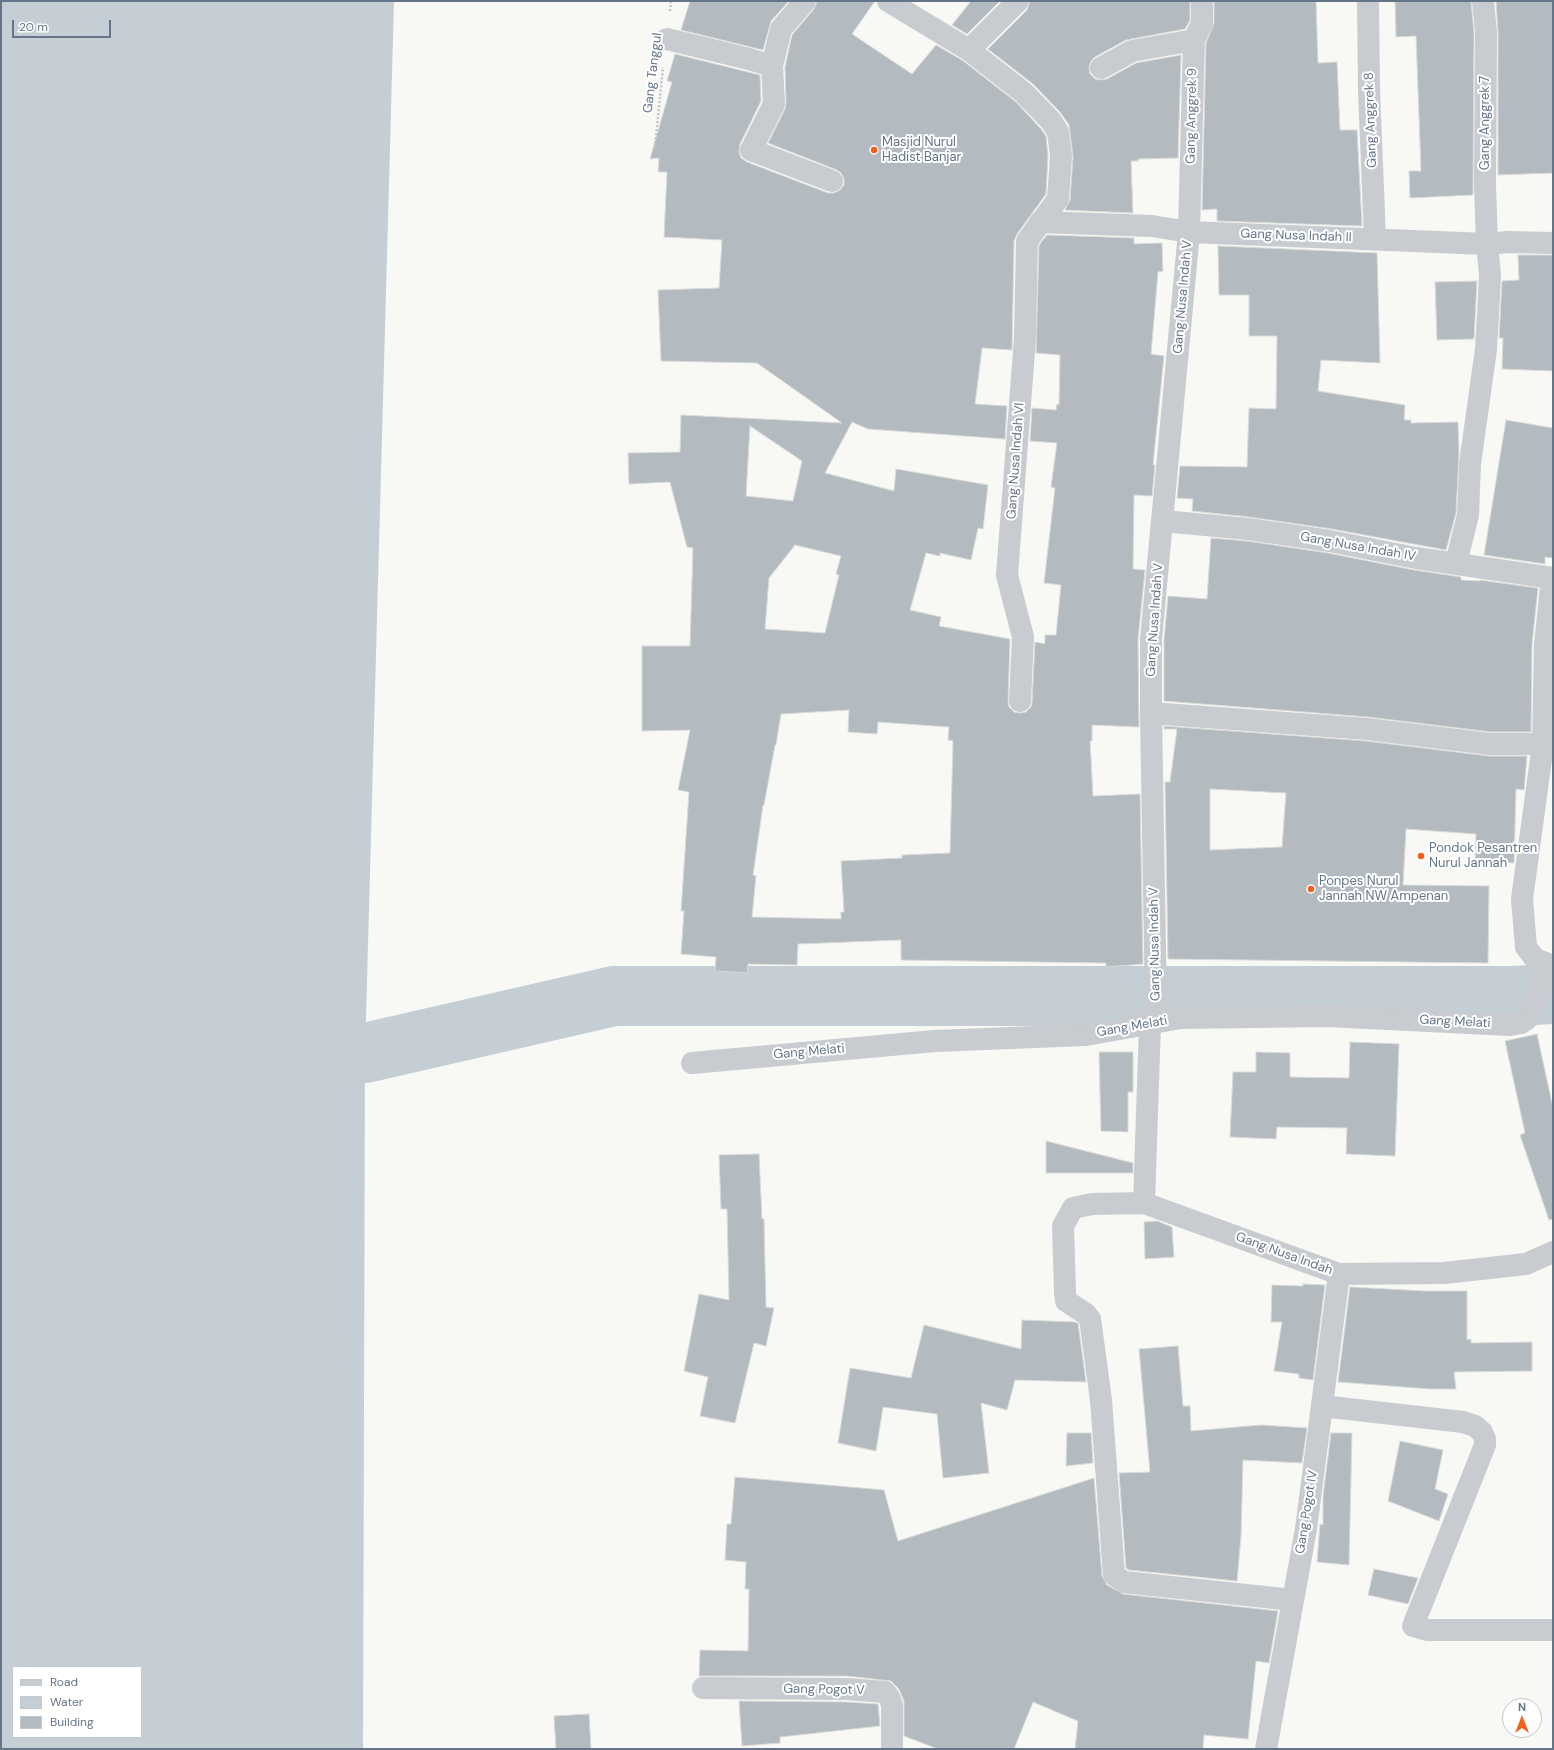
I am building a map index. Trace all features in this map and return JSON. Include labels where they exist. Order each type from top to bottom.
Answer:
[{"type":"street","points":[[805,1],[781,29],[772,66],[774,104],[751,150],[832,181]]},
{"type":"street","name":"Gang Nusa Indah VI","points":[[888,1],[969,50],[1024,93],[1051,121],[1058,132],[1061,156],[1058,199],[1027,241],[1025,338],[1007,576],[1023,637],[1020,701]]},
{"type":"street","points":[[969,50],[1018,1]]},
{"type":"street","name":"Gang Anggrek 9","points":[[1188,232],[1194,40],[1202,23],[1202,1]]},
{"type":"street","name":"Gang Anggrek 8","points":[[1368,1],[1369,90],[1375,239]]},
{"type":"street","name":"Gang Anggrek 7","points":[[1456,563],[1468,515],[1470,464],[1486,349],[1490,275],[1487,244],[1485,186],[1486,32],[1483,1]]},
{"type":"street","points":[[667,39],[772,66]]},
{"type":"street","points":[[1102,68],[1132,51],[1194,40]]},
{"type":"street","name":"Gang Nusa Indah II","points":[[1040,222],[1152,226],[1188,232],[1487,244],[1508,242],[1553,243]]},
{"type":"street","name":"Gang Nusa Indah V","points":[[1144,1203],[1155,975],[1151,639],[1163,521],[1188,232]]},
{"type":"street","name":"Gang Nusa Indah IV","points":[[1163,521],[1248,529],[1552,578]]},
{"type":"street","points":[[1550,970],[1535,959],[1526,947],[1522,899],[1546,769],[1543,744],[1545,644],[1552,578]]},
{"type":"street","points":[[1151,713],[1368,729],[1490,744],[1543,744]]},
{"type":"street","name":"Gang Melati","points":[[692,1063],[935,1041],[1086,1035],[1153,1016],[1181,1018],[1326,1016],[1510,1025],[1521,1023],[1527,1019],[1550,970]]},
{"type":"street","points":[[1144,1203],[1092,1204],[1073,1208],[1063,1226],[1066,1301],[1086,1314],[1090,1319],[1102,1400],[1114,1575],[1124,1582],[1292,1600]]},
{"type":"street","name":"Gang Nusa Indah","points":[[1144,1203],[1339,1274],[1444,1273],[1526,1264],[1553,1252]]},
{"type":"street","name":"Gang Pogot IV","points":[[1266,1749],[1306,1530],[1339,1274]]},
{"type":"street","points":[[1322,1406],[1463,1422],[1475,1426],[1482,1432],[1485,1439],[1485,1445],[1482,1453],[1413,1626],[1422,1629],[1553,1630]]},
{"type":"street","name":"Gang Pogot V","points":[[703,1688],[847,1689],[885,1692],[892,1705],[892,1749]]},
{"type":"path","name":"Gang Tanggul","points":[[655,147],[671,1]]},
{"type":"water","points":[[1,1],[394,1],[365,1053],[363,1749],[1,1749]]},
{"type":"building","points":[[690,1],[789,1],[771,21],[763,50],[681,30]]},
{"type":"building","points":[[817,1],[875,1],[852,34],[912,74],[936,45],[962,60],[1016,102],[1046,136],[1048,156],[1046,194],[1017,234],[1014,241],[1012,350],[982,348],[975,404],[1007,406],[1005,439],[868,429],[852,422],[825,473],[894,491],[896,469],[988,485],[983,529],[978,528],[971,560],[940,553],[940,556],[926,553],[910,610],[941,617],[939,626],[1010,639],[1008,701],[1009,707],[1014,712],[1026,712],[1031,707],[1035,642],[1045,644],[1045,635],[1056,635],[1061,585],[1044,583],[1055,488],[1051,487],[1057,443],[1030,441],[1032,408],[1056,410],[1057,404],[1059,405],[1060,355],[1036,353],[1039,245],[1047,235],[1134,238],[1134,244],[1162,243],[1163,271],[1158,272],[1151,354],[1164,356],[1153,465],[1155,465],[1152,496],[1134,495],[1133,569],[1145,570],[1138,639],[1139,727],[1092,725],[1092,741],[1090,741],[1093,796],[1140,794],[1143,964],[1106,967],[1106,963],[901,960],[901,940],[798,944],[797,965],[748,964],[747,973],[715,971],[716,957],[681,954],[684,911],[681,911],[689,792],[678,790],[690,730],[642,731],[642,646],[690,646],[693,548],[687,547],[670,482],[629,484],[628,453],[680,452],[681,415],[842,423],[757,363],[661,361],[658,290],[719,288],[722,240],[664,237],[667,172],[658,172],[659,158],[650,159],[672,82],[667,81],[675,54],[760,75],[761,101],[740,144],[739,152],[741,158],[747,162],[828,193],[834,193],[840,190],[844,185],[844,179],[841,173],[837,170],[768,143],[785,109],[785,67],[792,35],[814,9]],"holes":[[[750,426],[802,461],[793,501],[746,496]],[[795,545],[841,556],[836,574],[839,575],[825,633],[765,629],[769,578]],[[849,710],[848,732],[877,734],[878,722],[949,727],[948,740],[953,741],[950,853],[902,855],[902,858],[841,861],[844,912],[841,912],[841,919],[752,917],[756,876],[753,875],[763,805],[781,714]]]},
{"type":"building","points":[[971,1],[1000,1],[967,34],[952,25]]},
{"type":"building","points":[[1030,1],[1190,1],[1190,20],[1185,29],[1126,40],[1095,57],[1091,61],[1089,67],[1090,74],[1095,79],[1101,80],[1107,79],[1136,63],[1181,55],[1178,158],[1138,159],[1138,161],[1131,161],[1133,213],[1065,210],[1070,200],[1073,157],[1069,125],[1060,112],[1033,84],[988,49],[1027,10]]},
{"type":"building","points":[[1214,1],[1316,1],[1318,63],[1337,62],[1340,130],[1357,130],[1362,226],[1217,221],[1217,209],[1202,210],[1206,43],[1214,23]]},
{"type":"building","points":[[1395,1],[1471,1],[1474,33],[1473,195],[1410,198],[1409,171],[1421,171],[1416,36],[1396,37]]},
{"type":"building","points":[[1496,1],[1553,1],[1553,173],[1498,175],[1498,32]]},
{"type":"building","points":[[1218,246],[1377,253],[1380,363],[1321,360],[1318,391],[1405,405],[1404,420],[1411,420],[1411,423],[1458,422],[1459,453],[1456,513],[1446,550],[1332,529],[1249,517],[1192,511],[1193,499],[1177,498],[1180,466],[1247,467],[1249,408],[1276,409],[1277,336],[1249,336],[1249,295],[1219,295]]},
{"type":"building","points":[[1518,255],[1553,255],[1553,371],[1502,369],[1503,338],[1499,338],[1502,281],[1519,280]]},
{"type":"building","points":[[1477,281],[1474,339],[1437,340],[1435,282]]},
{"type":"building","points":[[1506,420],[1553,428],[1553,558],[1545,557],[1545,564],[1484,555]]},
{"type":"building","points":[[1211,538],[1247,541],[1328,553],[1414,570],[1461,577],[1461,580],[1480,580],[1538,588],[1532,644],[1531,732],[1491,732],[1368,717],[1164,701],[1164,640],[1168,596],[1207,599]]},
{"type":"building","points":[[1164,726],[1366,741],[1489,756],[1527,756],[1524,790],[1516,789],[1514,863],[1475,862],[1476,834],[1406,829],[1403,885],[1489,886],[1488,963],[1168,959],[1165,782],[1170,782],[1177,729],[1164,729]],"holes":[[[1210,789],[1286,793],[1282,847],[1210,850]]]},
{"type":"building","points":[[1537,1034],[1553,1108],[1553,1219],[1549,1220],[1520,1135],[1525,1133],[1505,1041]]},
{"type":"building","points":[[1350,1042],[1399,1044],[1395,1156],[1346,1154],[1347,1128],[1277,1127],[1276,1139],[1230,1137],[1233,1072],[1256,1072],[1256,1052],[1290,1053],[1290,1077],[1349,1078]]},
{"type":"building","points":[[1099,1052],[1133,1052],[1133,1092],[1128,1092],[1128,1132],[1101,1131]]},
{"type":"building","points":[[1046,1141],[1133,1163],[1133,1173],[1046,1173]]},
{"type":"building","points":[[759,1154],[762,1219],[764,1219],[766,1307],[774,1308],[766,1346],[754,1343],[735,1423],[700,1416],[708,1377],[684,1371],[699,1294],[729,1300],[727,1209],[721,1209],[719,1155]]},
{"type":"building","points":[[1157,1221],[1172,1227],[1174,1257],[1145,1259],[1144,1222]]},
{"type":"building","points":[[1303,1284],[1325,1285],[1313,1380],[1299,1378],[1299,1374],[1274,1371],[1282,1322],[1271,1322],[1272,1285],[1303,1286]]},
{"type":"building","points":[[1350,1287],[1425,1291],[1467,1291],[1467,1340],[1471,1339],[1471,1343],[1532,1342],[1532,1371],[1454,1372],[1456,1389],[1430,1389],[1338,1382]]},
{"type":"building","points":[[1022,1320],[1078,1323],[1086,1382],[1015,1380],[1007,1410],[981,1403],[989,1473],[943,1478],[937,1414],[883,1407],[876,1451],[838,1443],[850,1368],[911,1378],[924,1325],[1021,1349]]},
{"type":"building","points":[[1178,1346],[1183,1406],[1190,1406],[1191,1431],[1261,1425],[1307,1428],[1302,1463],[1243,1460],[1241,1536],[1237,1581],[1129,1570],[1126,1568],[1119,1473],[1150,1472],[1139,1349]]},
{"type":"building","points":[[1067,1433],[1091,1433],[1093,1463],[1066,1466]]},
{"type":"building","points":[[1331,1433],[1352,1433],[1349,1565],[1317,1562],[1320,1524],[1323,1525],[1323,1496]]},
{"type":"building","points":[[1400,1441],[1443,1450],[1435,1489],[1448,1494],[1439,1521],[1388,1501]]},
{"type":"building","points":[[735,1477],[884,1490],[898,1541],[1094,1478],[1102,1576],[1107,1585],[1123,1594],[1278,1611],[1269,1663],[1256,1661],[1248,1739],[1204,1735],[1203,1749],[1075,1749],[1078,1721],[1033,1702],[1014,1749],[938,1749],[904,1736],[904,1701],[899,1689],[891,1681],[847,1676],[699,1676],[700,1650],[748,1651],[749,1589],[745,1589],[746,1562],[725,1560],[727,1524],[731,1524]]},
{"type":"building","points":[[1374,1569],[1418,1578],[1408,1604],[1368,1595]]},
{"type":"building","points":[[739,1701],[846,1702],[878,1704],[880,1726],[780,1737],[780,1743],[742,1746]]},
{"type":"building","points":[[589,1714],[591,1749],[556,1749],[554,1716]]},
{"type":"waterway","points":[[365,1053],[614,996],[1513,996],[1553,994]]},
{"type":"place","name":"Masjid Nurul Hadist Banjar","points":[[874,150]]},
{"type":"place","name":"Pondok Pesantren Nurul Jannah","points":[[1421,856]]},
{"type":"place","name":"Ponpes Nurul Jannah NW Ampenan","points":[[1311,889]]}]
